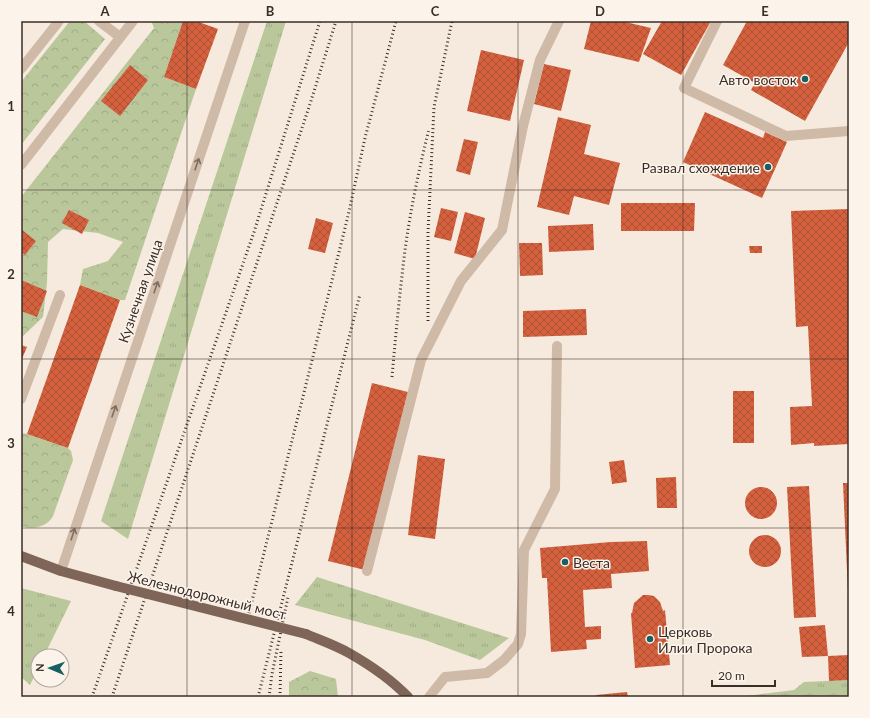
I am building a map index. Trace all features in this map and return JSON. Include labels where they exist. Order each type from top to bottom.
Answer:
[{"type":"main road","name":"Железнодорожный мост","points":[[21,556],[61,571],[101,582],[306,634],[348,652],[372,667],[396,685],[408,697]]},
{"type":"street","points":[[21,69],[59,21]]},
{"type":"street","points":[[99,21],[120,38]]},
{"type":"street","points":[[21,165],[134,21]]},
{"type":"street","name":"Кузнечная улица","points":[[61,571],[245,21]]},
{"type":"street","points":[[367,571],[421,360],[460,281],[502,230],[523,126],[540,60],[559,21]]},
{"type":"street","points":[[717,21],[684,88],[786,136],[849,131]]},
{"type":"street","points":[[21,399],[60,295]]},
{"type":"street","points":[[429,697],[445,677],[487,673],[504,660],[518,644],[521,634],[524,550],[555,489],[557,346]]},
{"type":"green space","points":[[70,21],[84,21],[105,39],[21,145],[21,82]]},
{"type":"green space","points":[[153,21],[183,21],[164,77],[196,89],[125,300],[120,300],[80,285],[83,269],[108,261],[123,242],[98,233],[63,229],[48,242],[47,283],[43,317],[21,338],[21,197],[154,28],[152,23]]},
{"type":"green space","points":[[267,21],[286,21],[128,539],[101,521]]},
{"type":"green space","points":[[21,433],[68,448],[71,451],[73,460],[53,516],[47,523],[39,527],[30,528],[21,526]]},
{"type":"green space","points":[[317,577],[509,638],[480,660],[425,640],[295,605]]},
{"type":"green space","points":[[21,588],[71,601],[48,648],[30,648],[30,685],[21,677]]},
{"type":"green space","points":[[310,671],[336,679],[338,697],[289,697],[289,682]]},
{"type":"green space","points":[[849,680],[849,697],[739,697],[794,690],[804,682]]},
{"type":"building","points":[[183,21],[196,21],[218,29],[196,89],[164,77]]},
{"type":"building","points":[[591,21],[621,21],[651,28],[639,62],[584,49]]},
{"type":"building","points":[[662,21],[711,21],[681,75],[643,54]]},
{"type":"building","points":[[747,21],[843,21],[849,24],[849,42],[805,121],[751,90],[755,83],[723,65]]},
{"type":"building","points":[[481,50],[524,60],[510,121],[467,111]]},
{"type":"building","points":[[544,64],[571,70],[561,111],[534,104]]},
{"type":"building","points":[[130,65],[148,80],[120,116],[101,101]]},
{"type":"building","points":[[705,112],[763,138],[765,132],[787,142],[762,198],[683,162]]},
{"type":"building","points":[[558,117],[591,125],[584,154],[620,163],[609,205],[574,196],[569,215],[537,207]]},
{"type":"building","points":[[464,139],[478,142],[470,175],[456,171]]},
{"type":"building","points":[[621,203],[695,203],[694,231],[621,231]]},
{"type":"building","points":[[441,208],[458,212],[451,241],[434,237]]},
{"type":"building","points":[[849,209],[849,444],[814,446],[814,443],[791,445],[790,407],[812,406],[808,326],[796,327],[791,211]]},
{"type":"building","points":[[69,210],[89,220],[82,234],[62,223]]},
{"type":"building","points":[[465,212],[485,218],[475,259],[454,253]]},
{"type":"building","points":[[316,218],[333,223],[325,253],[308,249]]},
{"type":"building","points":[[593,224],[594,250],[549,252],[548,226]]},
{"type":"building","points":[[21,229],[36,241],[25,255],[21,252]]},
{"type":"building","points":[[519,243],[542,243],[543,275],[520,276]]},
{"type":"building","points":[[749,246],[762,246],[762,253],[750,253]]},
{"type":"building","points":[[21,280],[47,291],[37,317],[21,311]]},
{"type":"building","points":[[80,285],[120,300],[68,448],[27,434]]},
{"type":"building","points":[[586,309],[587,335],[523,337],[523,311]]},
{"type":"building","points":[[21,345],[27,347],[21,361]]},
{"type":"building","points":[[372,383],[408,392],[365,570],[328,561]]},
{"type":"building","points":[[733,391],[754,391],[754,443],[733,443]]},
{"type":"building","points":[[418,455],[445,459],[435,539],[408,535]]},
{"type":"building","points":[[624,460],[627,482],[612,484],[609,462]]},
{"type":"building","points":[[676,477],[677,508],[657,508],[656,478]]},
{"type":"building","points":[[843,483],[849,483],[849,592],[848,592]]},
{"type":"building","points":[[809,486],[816,617],[794,618],[787,487]]},
{"type":"building","points":[[758,487],[764,487],[774,494],[777,503],[776,509],[770,516],[764,519],[758,519],[748,512],[745,506],[745,500],[752,490]]},
{"type":"building","points":[[762,535],[768,535],[778,542],[781,551],[780,557],[774,564],[768,567],[762,567],[752,560],[749,554],[749,548],[756,538]]},
{"type":"building","points":[[647,541],[649,571],[611,574],[612,588],[583,590],[585,627],[601,626],[601,639],[586,640],[587,649],[551,652],[547,578],[542,578],[540,548],[611,542]]},
{"type":"building","name":"Церковь Илии Пророка","points":[[643,595],[654,596],[660,602],[663,611],[665,610],[670,665],[635,668],[631,613],[634,603]]},
{"type":"building","points":[[825,625],[828,656],[802,657],[799,627]]},
{"type":"building","points":[[849,655],[849,680],[829,681],[828,656]]},
{"type":"building","points":[[627,692],[628,697],[596,697],[596,695]]},
{"type":"railway","points":[[92,697],[254,232],[320,21]]},
{"type":"railway","points":[[112,697],[310,104],[336,21]]},
{"type":"railway","points":[[248,617],[348,216],[365,138],[396,21]]},
{"type":"railway","points":[[428,321],[428,232],[434,107],[452,21]]},
{"type":"railway","points":[[392,377],[404,257],[417,183],[429,129]]},
{"type":"railway","points":[[258,697],[360,294]]},
{"type":"railway","points":[[269,697],[272,674],[288,597]]},
{"type":"railway","points":[[280,697],[281,649]]},
{"type":"place","name":"Авто восток","points":[[805,79]]},
{"type":"place","name":"Развал схождение","points":[[768,167]]},
{"type":"place","name":"Веста","points":[[565,562]]},
{"type":"place","name":"Церковь Илии Пророка","points":[[650,639]]}]
